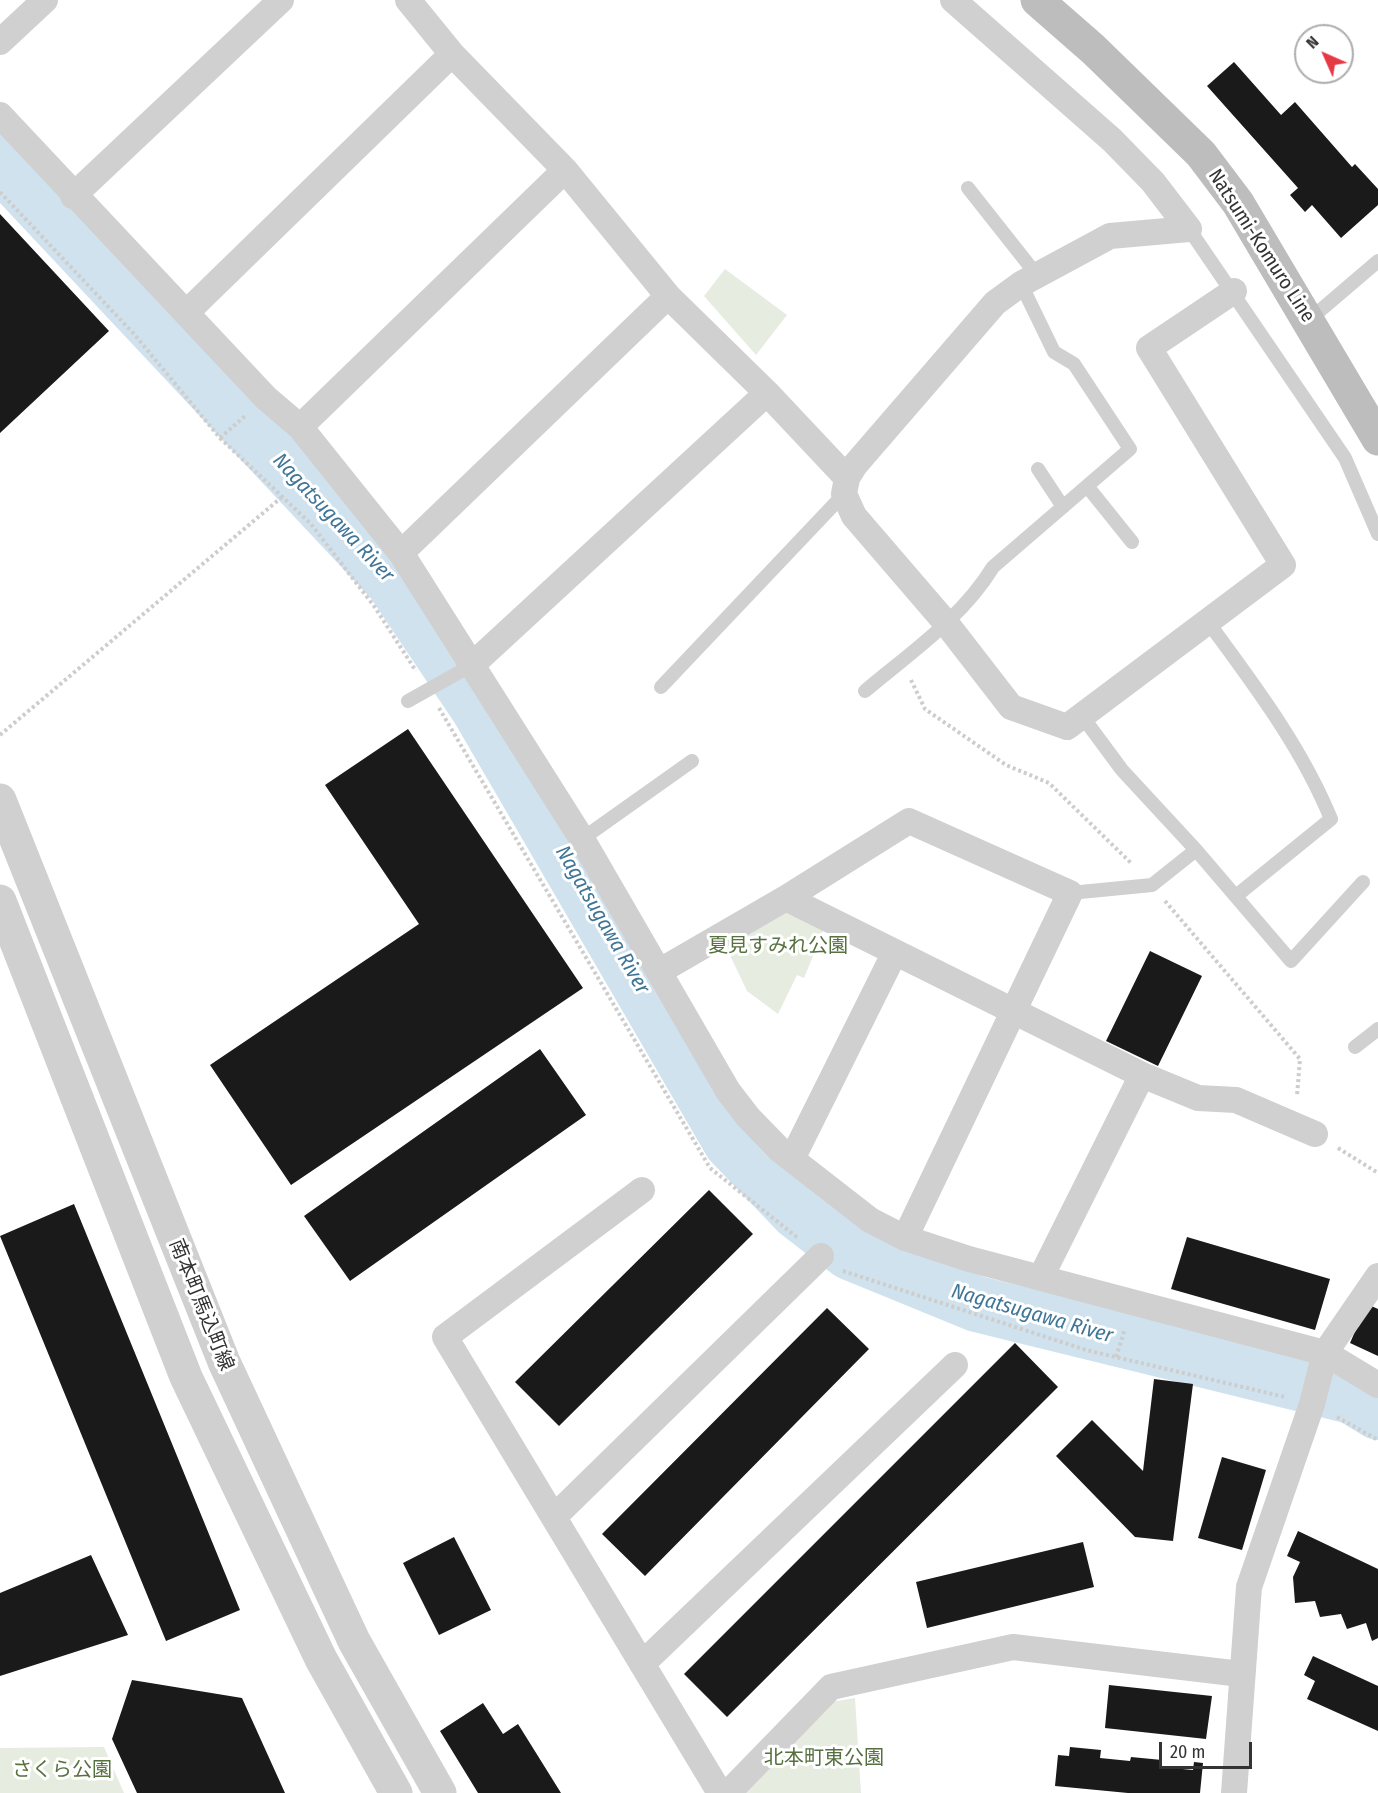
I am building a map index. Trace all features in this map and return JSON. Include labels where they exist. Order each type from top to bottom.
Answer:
[{"type":"main road","name":"Natsumi-Komuro Line","points":[[1037,0],[1111,65],[1201,154],[1238,203],[1378,439]]},
{"type":"street","points":[[0,42],[45,0]]},
{"type":"street","points":[[74,196],[281,0]]},
{"type":"street","points":[[408,0],[452,54],[564,170],[668,296],[767,393],[845,486],[854,516],[946,623],[1011,707],[1067,728],[1283,565],[1149,348],[1234,291]]},
{"type":"street","points":[[953,0],[1112,140],[1153,182],[1189,229]]},
{"type":"street","points":[[186,313],[452,54]]},
{"type":"street","points":[[0,115],[266,398],[300,427],[401,553],[582,839],[728,1091],[748,1117],[792,1159],[870,1220],[905,1238],[969,1259],[1041,1277],[1323,1361],[1378,1385]]},
{"type":"street","points":[[300,427],[564,170]]},
{"type":"street","points":[[845,486],[855,465],[995,303],[1028,279],[1110,236],[1189,229]]},
{"type":"street","points":[[401,553],[668,296]]},
{"type":"street","points":[[473,665],[767,393]]},
{"type":"street","name":"南本町馬込町線","points":[[1,804],[224,1362],[354,1641],[440,1793]]},
{"type":"street","points":[[660,971],[786,898],[909,821],[1070,894],[1012,1010],[905,1238]]},
{"type":"street","points":[[786,898],[894,954],[1142,1075],[1198,1098],[1236,1100],[1315,1134]]},
{"type":"street","name":"南本町馬込町線","points":[[0,901],[186,1377],[321,1659],[396,1793]]},
{"type":"street","points":[[792,1159],[894,954]]},
{"type":"street","points":[[1041,1277],[1142,1075]]},
{"type":"street","points":[[642,1190],[445,1337],[720,1793]]},
{"type":"street","points":[[554,1517],[821,1256]]},
{"type":"street","points":[[1234,1793],[1249,1587],[1312,1402],[1323,1361],[1378,1276]]},
{"type":"street","points":[[186,1377],[224,1362]]},
{"type":"street","points":[[642,1664],[955,1365]]},
{"type":"street","points":[[321,1659],[354,1641]]},
{"type":"street","points":[[728,1793],[831,1687],[1012,1647],[1241,1674]]},
{"type":"lane","points":[[865,691],[946,623],[982,585],[993,567],[1130,449],[1074,364],[1054,352],[1028,279],[968,188]]},
{"type":"lane","points":[[1189,229],[1234,291],[1345,458],[1378,534]]},
{"type":"lane","points":[[1309,320],[1378,261]]},
{"type":"lane","points":[[1038,469],[1063,507]]},
{"type":"lane","points":[[662,687],[845,486]]},
{"type":"lane","points":[[1087,486],[1132,542]]},
{"type":"lane","points":[[1208,622],[1290,735],[1316,782],[1331,819],[1236,896]]},
{"type":"lane","points":[[408,701],[473,665]]},
{"type":"lane","points":[[1082,716],[1122,770],[1196,850],[1291,961],[1363,882]]},
{"type":"lane","points":[[582,839],[692,761]]},
{"type":"lane","points":[[1070,894],[1152,885],[1196,850]]},
{"type":"lane","points":[[1355,1047],[1378,1029]]},
{"type":"path","points":[[0,192],[134,334],[220,438],[311,524],[433,687]]},
{"type":"path","points":[[220,438],[250,411]]},
{"type":"path","points":[[0,735],[282,498]]},
{"type":"path","points":[[1315,1134],[1378,1173]]},
{"type":"path","points":[[1117,1356],[1128,1319]]},
{"type":"path","points":[[1312,1402],[1378,1440]]},
{"type":"green space","points":[[725,269],[787,315],[756,355],[704,296]]},
{"type":"green space","name":"夏見すみれ公園","points":[[782,903],[824,929],[804,978],[797,975],[778,1014],[747,991],[727,949],[756,918]]},
{"type":"green space","name":"北本町東公園","points":[[855,1698],[861,1793],[740,1793],[831,1702]]},
{"type":"green space","name":"さくら公園","points":[[104,1747],[124,1793],[0,1793],[0,1748]]},
{"type":"building","points":[[1234,62],[1281,115],[1295,102],[1352,167],[1355,164],[1378,189],[1378,205],[1341,238],[1312,205],[1305,212],[1290,195],[1298,188],[1207,86]]},
{"type":"building","points":[[0,214],[109,331],[0,433]]},
{"type":"building","points":[[408,729],[583,988],[291,1185],[210,1065],[419,924],[325,785]]},
{"type":"building","points":[[1150,951],[1202,976],[1158,1066],[1106,1041]]},
{"type":"building","points":[[540,1049],[586,1115],[350,1281],[304,1216]]},
{"type":"building","points":[[709,1190],[753,1234],[559,1426],[515,1382]]},
{"type":"building","points":[[74,1204],[240,1610],[166,1641],[0,1236]]},
{"type":"building","points":[[1187,1237],[1330,1279],[1315,1330],[1171,1289]]},
{"type":"building","points":[[1367,1304],[1378,1309],[1378,1356],[1350,1343]]},
{"type":"building","points":[[827,1308],[869,1349],[645,1576],[602,1534]]},
{"type":"building","points":[[1015,1343],[1058,1387],[727,1717],[684,1674]]},
{"type":"building","points":[[1154,1379],[1193,1384],[1173,1541],[1135,1537],[1056,1456],[1092,1420],[1143,1471]]},
{"type":"building","points":[[1222,1457],[1266,1470],[1242,1550],[1198,1538]]},
{"type":"building","points":[[1298,1531],[1378,1569],[1378,1638],[1372,1641],[1366,1623],[1347,1629],[1341,1614],[1320,1617],[1315,1601],[1295,1603],[1293,1577],[1300,1562],[1287,1556]]},
{"type":"building","points":[[454,1537],[491,1610],[439,1635],[403,1563]]},
{"type":"building","points":[[1083,1542],[1094,1587],[927,1628],[916,1582]]},
{"type":"building","points":[[91,1555],[128,1635],[0,1676],[0,1593]]},
{"type":"building","points":[[1313,1656],[1378,1686],[1378,1731],[1307,1699],[1315,1681],[1304,1675]]},
{"type":"building","points":[[132,1680],[242,1698],[285,1793],[137,1793],[112,1739]]},
{"type":"building","points":[[1109,1685],[1212,1696],[1206,1739],[1105,1728]]},
{"type":"building","points":[[483,1703],[503,1734],[518,1724],[561,1793],[478,1793],[440,1731]]},
{"type":"building","points":[[1070,1747],[1101,1750],[1100,1758],[1130,1761],[1131,1757],[1162,1760],[1161,1767],[1193,1770],[1194,1762],[1203,1763],[1200,1793],[1128,1793],[1055,1786],[1058,1755],[1069,1756]]},
{"type":"waterway","name":"Nagatsugawa River","points":[[0,162],[393,581],[479,709],[731,1142],[797,1211],[850,1252],[977,1304],[1352,1396],[1378,1412]]}]
